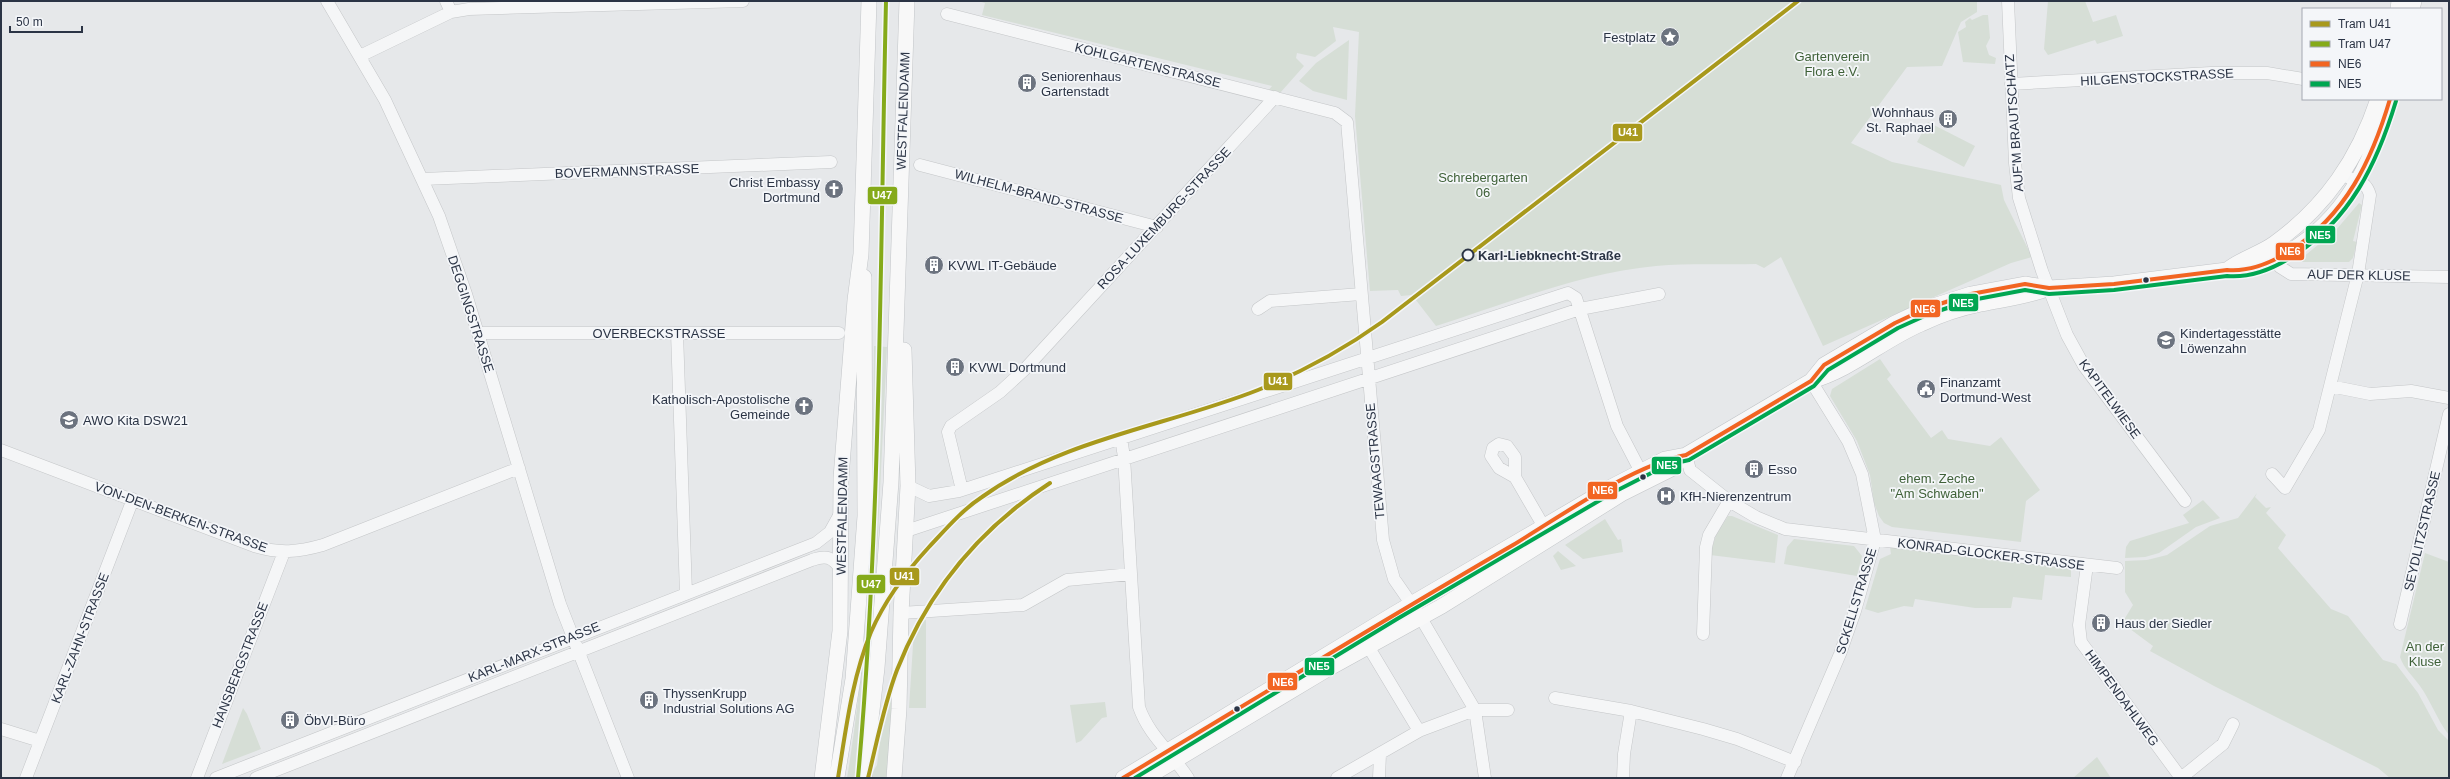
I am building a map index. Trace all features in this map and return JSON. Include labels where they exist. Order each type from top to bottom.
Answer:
[{"type":"main road","name":"WESTFALENDAMM","points":[[822,778],[838,650],[840,514],[855,300],[861,254],[869,1]]},
{"type":"main road","name":"WESTFALENDAMM","points":[[864,778],[877,668],[888,535],[907,1]]},
{"type":"main road","points":[[2227,270],[2237,262],[2274,245],[2306,219],[2342,176],[2362,141],[2378,100]]},
{"type":"main road","points":[[1123,778],[1171,757],[1368,646],[1421,618],[1623,493],[1671,469],[1686,455],[1811,380],[1824,365],[1895,323],[1927,308],[1957,298],[2009,286],[2025,284],[2049,288],[2114,284],[2227,270],[2239,272],[2278,263],[2324,226],[2345,202],[2359,180],[2375,147],[2390,100]]},
{"type":"main road","points":[[2278,263],[2290,239],[2304,230],[2306,219]]},
{"type":"main road","name":"WESTFALENDAMM","points":[[838,777],[853,679],[865,516],[866,301],[861,254]]},
{"type":"main road","name":"WESTFALENDAMM","points":[[894,778],[899,703],[901,613],[908,486],[904,314],[897,293]]},
{"type":"main road","points":[[1146,778],[1171,757],[1411,604],[1544,526],[1641,472],[1665,459],[1686,455]]},
{"type":"street","name":"DEGGINGSTRASSE","points":[[327,1],[385,100],[423,179],[454,258],[552,579],[575,644],[628,778]]},
{"type":"street","points":[[446,1],[451,12]]},
{"type":"street","points":[[360,56],[451,12],[469,9],[586,3],[743,1]]},
{"type":"street","name":"AUF'M BRAUTSCHATZ","points":[[2008,1],[2015,163],[2019,198],[2042,271],[2049,288]]},
{"type":"street","name":"KOHLGARTENSTRASSE","points":[[947,14],[1335,113],[1347,122]]},
{"type":"street","name":"HILGENSTOCKSTRASSE","points":[[2011,84],[2211,73],[2267,73],[2302,79]]},
{"type":"street","name":"ROSA-LUXEMBURG-STRASSE","points":[[961,491],[948,432],[951,426],[1000,392],[1054,339],[1275,97]]},
{"type":"street","name":"TEWAAGSTRASSE","points":[[1347,122],[1367,378],[1383,540],[1394,579],[1421,618],[1475,710]]},
{"type":"street","name":"BOVERMANNSTRASSE","points":[[423,179],[831,162]]},
{"type":"street","name":"WILHELM-BRAND-STRASSE","points":[[920,165],[1157,227]]},
{"type":"street","points":[[2272,474],[2285,488],[2319,430],[2358,274],[2370,195],[2367,186],[2359,180],[2342,176]]},
{"type":"street","name":"AUF DER KLUSE","points":[[2278,263],[2291,274],[2358,274],[2449,277]]},
{"type":"street","name":"KAPITELWIESE","points":[[2049,288],[2067,335],[2084,366],[2185,501]]},
{"type":"street","points":[[908,486],[929,496],[961,491],[1568,293],[1572,294],[1580,309],[1617,426],[1641,472]]},
{"type":"street","points":[[1258,309],[1270,301],[1361,294]]},
{"type":"street","points":[[906,531],[1124,457],[1580,309],[1659,294]]},
{"type":"street","points":[[678,333],[686,593]]},
{"type":"street","name":"OVERBECKSTRASSE","points":[[478,334],[839,333]]},
{"type":"street","name":"SCKELLSTRASSE","points":[[1787,778],[1840,654],[1855,611],[1875,540],[1862,474],[1848,442],[1811,380]]},
{"type":"street","points":[[2330,386],[2370,394],[2411,391],[2449,398]]},
{"type":"street","name":"SEYDLITZSTRASSE","points":[[2400,624],[2449,414]]},
{"type":"street","points":[[1121,438],[1124,457],[1139,707],[1144,719],[1188,778]]},
{"type":"street","name":"VON-DEN-BERKEN-STRASSE","points":[[1,450],[254,546],[284,552],[294,552],[323,545],[519,468]]},
{"type":"street","name":"KONRAD-GLOCKER-STRASSE","points":[[1686,455],[1690,470],[1729,501],[1756,517],[1785,529],[2117,568]]},
{"type":"street","points":[[1515,477],[1544,526]]},
{"type":"street","points":[[961,491],[965,510]]},
{"type":"street","name":"KARL-ZAHN-STRASSE","points":[[26,778],[133,499]]},
{"type":"street","points":[[1703,634],[1706,547],[1709,535],[1729,501]]},
{"type":"street","name":"KARL-MARX-STRASSE","points":[[259,778],[575,644],[686,593],[816,543],[830,532],[840,514]]},
{"type":"street","name":"HANSBERGSTRASSE","points":[[197,778],[284,552]]},
{"type":"street","name":"KARL-MARX-STRASSE","points":[[216,778],[575,644],[820,557],[833,559],[840,568]]},
{"type":"street","name":"HIMPENDAHLWEG","points":[[2087,565],[2079,630],[2081,642],[2181,778]]},
{"type":"street","points":[[901,613],[1023,605],[1067,580],[1131,574]]},
{"type":"street","points":[[1368,646],[1419,731]]},
{"type":"street","points":[[1555,698],[1631,711],[1737,738],[1794,762]]},
{"type":"street","points":[[1475,710],[1485,778]]},
{"type":"street","points":[[1337,778],[1419,731],[1475,710],[1508,710]]},
{"type":"street","points":[[1623,778],[1624,754],[1631,711]]},
{"type":"street","points":[[2181,778],[2223,744],[2233,724]]},
{"type":"street","points":[[1,729],[40,741]]},
{"type":"street","points":[[1379,778],[1380,754]]},
{"type":"green space","points":[[978,1],[1977,1],[1977,12],[1961,22],[1942,66],[1907,67],[1851,143],[1892,162],[2001,185],[2004,200],[2032,257],[2011,263],[1823,346],[1781,257],[1764,268],[1756,264],[1668,265],[1600,275],[1545,290],[1436,326],[1412,295],[1401,296],[1398,290],[1370,291],[1355,116],[1359,32],[1333,27],[1336,41],[1315,57],[1297,53],[1296,58],[1304,66],[1280,93],[1268,91],[1272,86],[982,15],[985,3]]},
{"type":"green space","points":[[2048,1],[2085,1],[2093,22],[2116,15],[2123,36],[2097,44],[2095,40],[2048,55],[2044,49]]},
{"type":"green space","points":[[1983,15],[1988,15],[1990,38],[1986,46],[1989,55],[1996,58],[1995,64],[1963,62],[1958,32],[1966,27],[1965,22],[1970,18],[1972,20]]},
{"type":"green space","points":[[1349,40],[1347,100],[1313,91],[1299,81],[1316,63]]},
{"type":"green space","points":[[1928,122],[1975,146],[1964,167],[1917,142]]},
{"type":"green space","points":[[2359,203],[2362,205],[2353,241],[2357,242],[2353,258],[2349,262],[2302,262],[2302,258],[2336,230]]},
{"type":"green space","points":[[874,346],[887,347],[876,574],[857,772],[856,778],[847,778],[855,724],[866,616],[873,454]]},
{"type":"green space","name":"ehem. Zeche \"Am Schwaben\"","points":[[1880,359],[1891,375],[1887,379],[1931,438],[1942,430],[1948,439],[1990,446],[2001,437],[2040,490],[2026,501],[2021,542],[1892,527],[1884,523],[1879,516],[1874,503],[1870,475],[1857,441],[1830,396],[1832,389]]},
{"type":"green space","points":[[2257,493],[2255,497],[2266,508],[2271,507],[2266,513],[2286,535],[2278,548],[2331,609],[2348,616],[2383,660],[2396,664],[2418,693],[2438,730],[2449,741],[2449,778],[2390,778],[2378,768],[2214,686],[2150,651],[2153,646],[2122,623],[2133,605],[2125,592],[2125,561],[2147,560],[2167,555],[2210,526],[2238,518]]},
{"type":"green space","points":[[2203,500],[2220,518],[2196,527],[2159,553],[2145,557],[2125,558],[2126,547],[2130,541],[2189,523],[2183,515]]},
{"type":"green space","points":[[1728,516],[1732,516],[1778,535],[1775,563],[1710,555],[1716,535]]},
{"type":"green space","points":[[1605,519],[1618,540],[1621,539],[1623,552],[1583,559],[1565,545]]},
{"type":"green space","points":[[1794,539],[1854,546],[1862,556],[1857,576],[1784,564],[1787,547]]},
{"type":"green space","points":[[1890,547],[2071,569],[2071,577],[2045,575],[2042,600],[2013,597],[2011,608],[1975,608],[1915,599],[1913,607],[1904,606],[1878,613],[1865,609],[1880,559],[1891,554]]},
{"type":"green space","points":[[1558,551],[1576,566],[1561,570],[1553,556]]},
{"type":"green space","name":"An der Kluse","points":[[2425,553],[2449,562],[2449,735],[2424,692],[2406,669],[2400,657]]},
{"type":"green space","points":[[926,620],[926,708],[909,708],[914,629],[918,621]]},
{"type":"green space","points":[[895,687],[889,778],[869,778],[877,765],[887,688]]},
{"type":"green space","points":[[1105,702],[1107,717],[1102,718],[1081,741],[1076,743],[1070,705]]},
{"type":"green space","points":[[243,708],[247,714],[261,749],[222,764]]},
{"type":"green space","points":[[2097,757],[2111,778],[2073,778]]},
{"type":"tram line","name":"U47","points":[[858,778],[866,681],[875,487],[881,293],[886,1]]},
{"type":"tram line","name":"U41","points":[[838,778],[854,685],[864,649],[871,632],[889,598],[912,566],[968,508],[1013,477],[1046,461],[1116,435],[1223,403],[1258,390],[1306,368],[1352,342],[1382,322],[1798,1]]},
{"type":"tram line","name":"U41","points":[[868,778],[892,683],[910,641],[940,588],[958,564],[1000,521],[1024,501],[1050,483]]},
{"type":"transit line","name":"NE6","points":[[1123,778],[1513,545],[1575,506],[1643,469],[1686,455],[1811,381],[1824,365],[1895,323],[1927,308],[1971,294],[2025,284],[2049,288],[2114,284],[2227,270],[2244,270],[2268,263],[2283,255],[2310,237],[2327,221],[2342,203],[2354,184],[2375,143],[2390,100]]},
{"type":"transit line","name":"NE5","points":[[1135,778],[1397,619],[1614,492],[1667,465],[1689,460],[1814,386],[1828,370],[1898,328],[1929,314],[1972,300],[2025,290],[2049,294],[2114,290],[2227,276],[2245,276],[2262,272],[2278,265],[2313,242],[2346,208],[2359,189],[2380,147],[2396,101]]},
{"type":"place","name":"Festplatz","points":[[1670,37]]},
{"type":"place","name":"Seniorenhaus Gartenstadt","points":[[1027,83]]},
{"type":"place","name":"Wohnhaus St. Raphael","points":[[1948,119]]},
{"type":"place","name":"Christ Embassy Dortmund","points":[[834,189]]},
{"type":"place","name":"Karl-Liebknecht-Straße","points":[[1468,255]]},
{"type":"place","name":"KVWL IT-Gebäude","points":[[934,265]]},
{"type":"place","name":"Kindertagesstätte Löwenzahn","points":[[2166,340]]},
{"type":"place","name":"KVWL Dortmund","points":[[955,367]]},
{"type":"place","name":"Finanzamt Dortmund-West","points":[[1926,389]]},
{"type":"place","name":"Katholisch-Apostolische Gemeinde","points":[[804,406]]},
{"type":"place","name":"AWO Kita DSW21","points":[[69,420]]},
{"type":"place","name":"Esso","points":[[1754,469]]},
{"type":"place","name":"KfH-Nierenzentrum","points":[[1666,496]]},
{"type":"place","name":"Haus der Siedler","points":[[2101,623]]},
{"type":"place","name":"ThyssenKrupp Industrial Solutions AG","points":[[649,700]]},
{"type":"place","name":"ÖbVI-Büro","points":[[290,720]]},
{"type":"park label","name":"Gartenverein Flora e.V.","points":[[1832,64]]},
{"type":"park label","name":"Schrebergarten 06","points":[[1483,184]]}]
